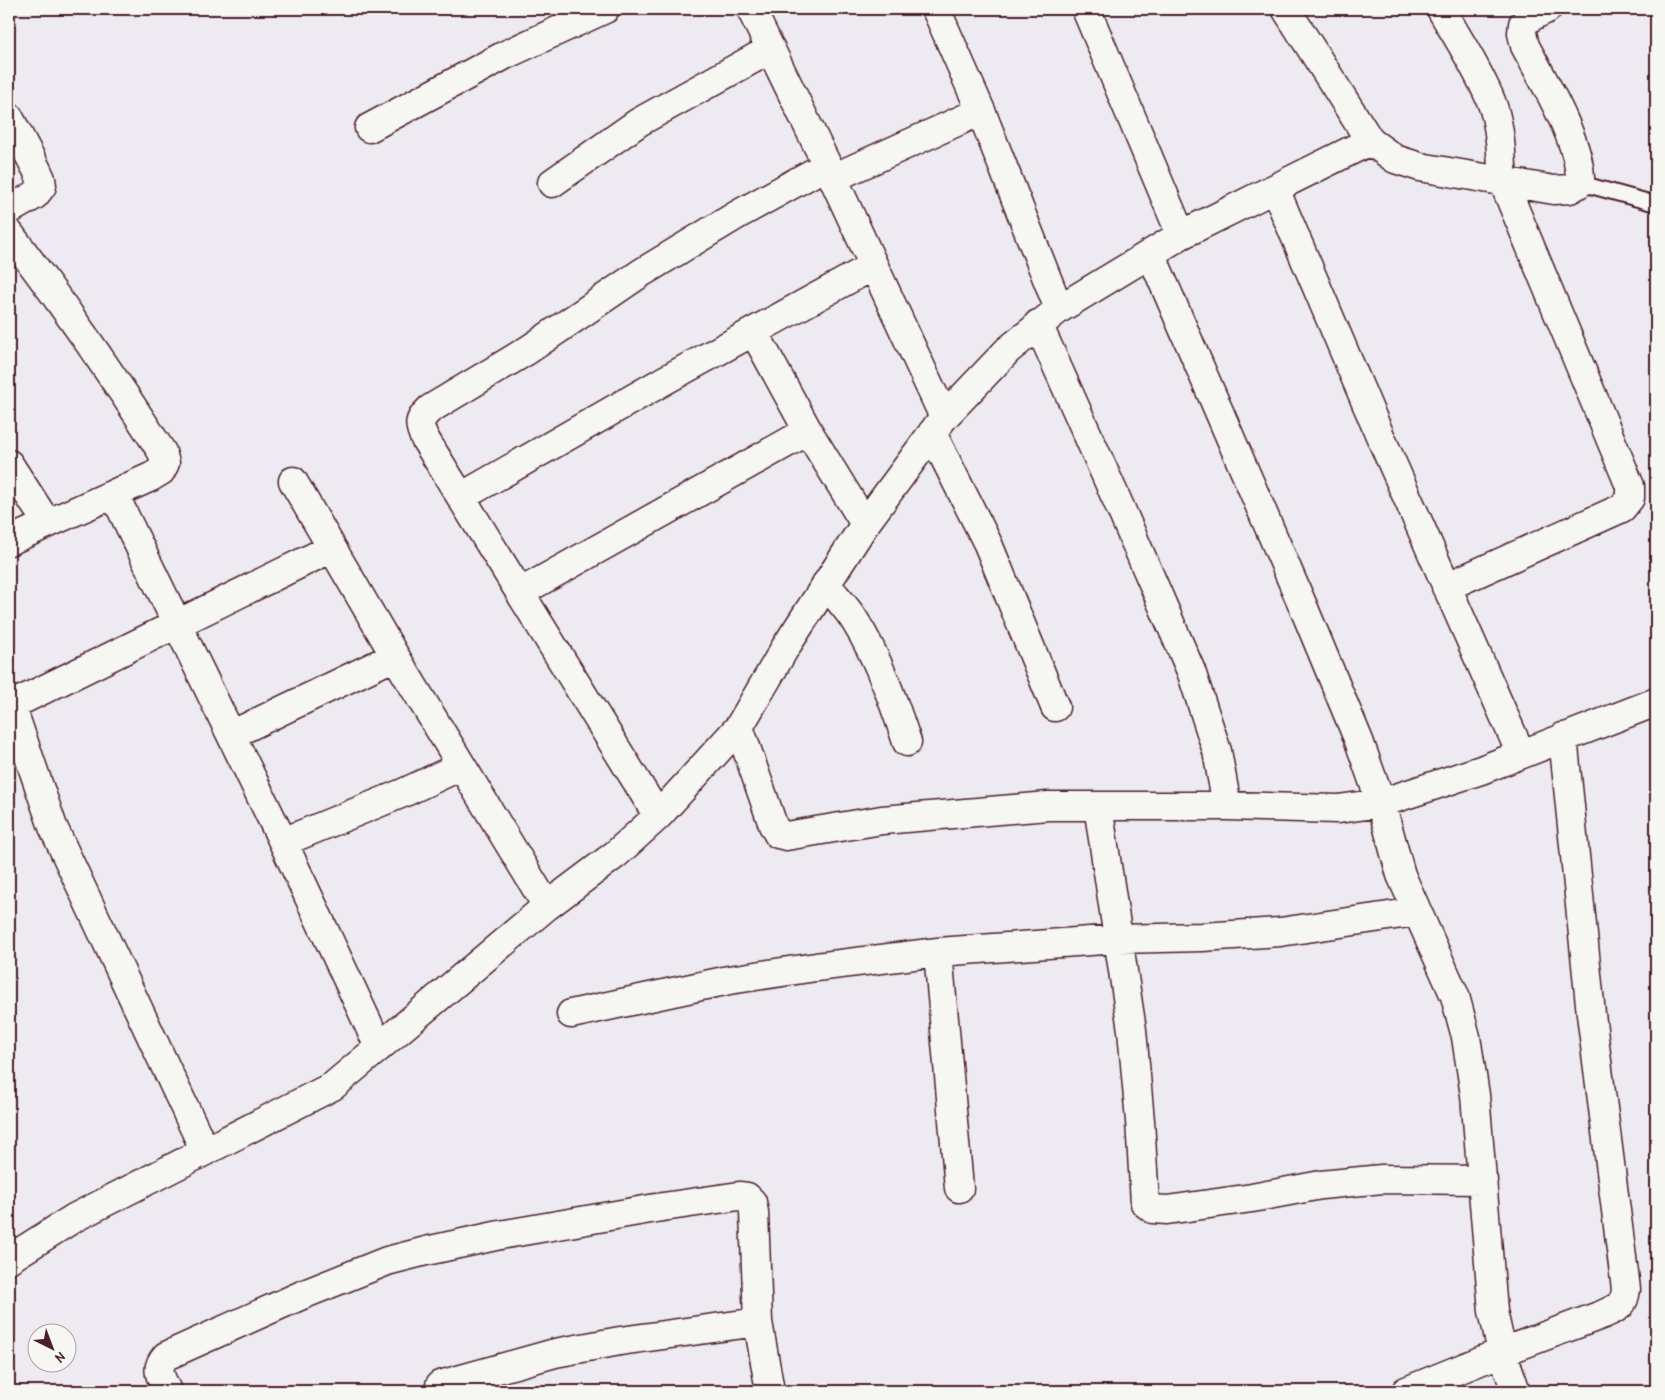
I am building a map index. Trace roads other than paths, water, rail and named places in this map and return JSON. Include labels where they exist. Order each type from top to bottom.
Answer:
[{"type":"street","points":[[369,128],[505,55],[605,9]]},
{"type":"street","points":[[751,9],[874,266],[1055,707]]},
{"type":"street","points":[[936,9],[981,111],[1048,317],[1120,507],[1191,671],[1217,751],[1227,806]]},
{"type":"street","points":[[1086,9],[1181,235]]},
{"type":"street","points":[[1286,9],[1370,141],[1395,159],[1420,167],[1554,190],[1570,189],[1580,183],[1581,169],[1564,120],[1525,46],[1522,33],[1523,24],[1531,17],[1547,9]]},
{"type":"street","points":[[1441,9],[1473,64],[1492,102],[1499,131],[1502,181],[1630,486],[1630,498],[1622,508],[1446,587]]},
{"type":"street","points":[[552,183],[638,122],[771,49]]},
{"type":"street","points":[[658,816],[420,428],[421,417],[430,409],[528,350],[641,273],[737,216],[830,171],[981,111]]},
{"type":"street","points":[[9,116],[38,170],[42,186],[35,195],[9,210]]},
{"type":"street","points":[[9,1259],[74,1218],[333,1086],[547,906],[616,854],[658,816],[739,727],[785,648],[865,524],[938,425],[1008,350],[1048,317],[1181,235],[1370,141]]},
{"type":"street","points":[[1275,189],[1377,430],[1521,754]]},
{"type":"street","points":[[9,233],[111,373],[162,452],[165,463],[161,471],[151,477],[9,542]]},
{"type":"street","points":[[1151,254],[1303,606],[1359,741],[1381,803],[1401,875],[1455,996],[1466,1037],[1475,1094],[1493,1311],[1502,1352],[1516,1391]]},
{"type":"street","points":[[461,497],[667,379],[874,266]]},
{"type":"street","points":[[754,332],[808,431],[865,524]]},
{"type":"street","points":[[521,592],[808,431]]},
{"type":"street","points":[[9,464],[47,523]]},
{"type":"street","points":[[293,481],[395,656],[547,906]]},
{"type":"street","points":[[114,494],[283,842],[379,1047]]},
{"type":"street","points":[[205,1151],[53,827],[10,702],[177,624],[332,548]]},
{"type":"street","points":[[826,584],[854,620],[872,653],[890,693],[907,742]]},
{"type":"street","points":[[231,735],[395,656]]},
{"type":"street","points":[[739,727],[773,825],[778,834],[786,836],[882,820],[1048,806],[1227,806],[1338,809],[1381,803],[1480,770],[1656,702]]},
{"type":"street","points":[[1406,1391],[1618,1308],[1624,1301],[1626,1289],[1591,1014],[1563,737]]},
{"type":"street","points":[[283,842],[403,793],[461,766]]},
{"type":"street","points":[[1098,806],[1132,1030],[1145,1203],[1153,1209],[1166,1210],[1252,1198],[1321,1185],[1382,1179],[1483,1180]]},
{"type":"street","points":[[571,1014],[729,980],[816,966],[938,952],[1118,939],[1202,937],[1280,932],[1416,912]]},
{"type":"street","points":[[938,952],[959,1188]]},
{"type":"street","points":[[168,1391],[159,1369],[161,1362],[166,1356],[302,1295],[387,1261],[500,1236],[656,1208],[739,1196],[747,1197],[752,1202],[754,1212],[758,1322],[770,1391]]},
{"type":"street","points":[[440,1385],[556,1353],[620,1341],[758,1322]]},
{"type":"lane","points":[[1580,183],[1656,204]]}]
